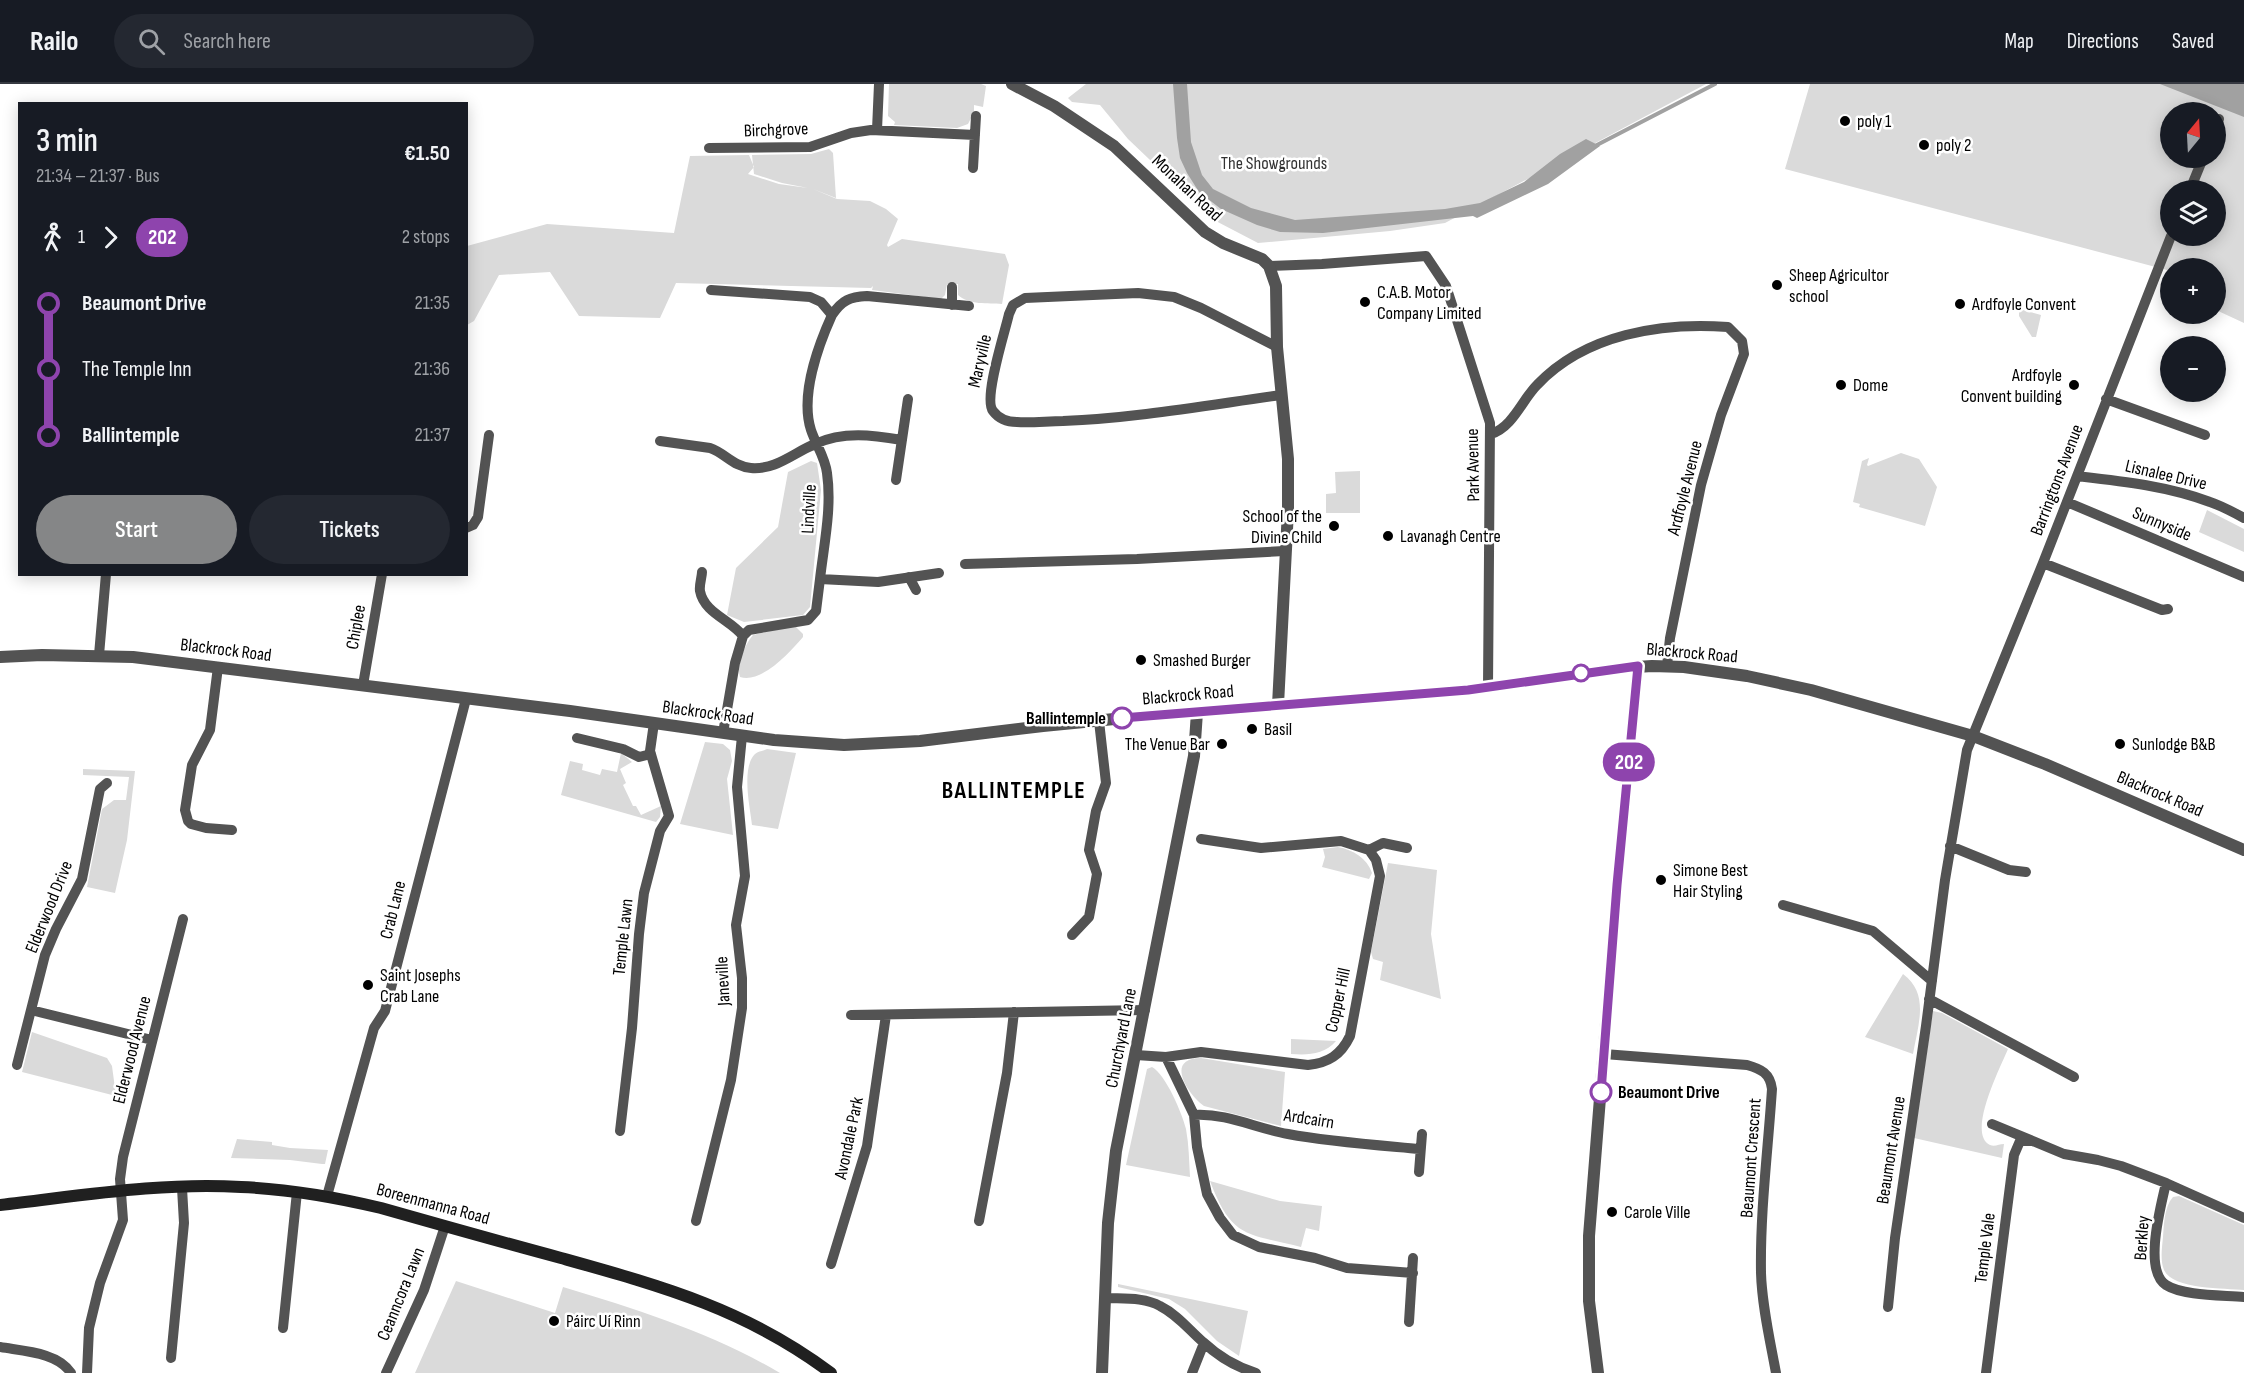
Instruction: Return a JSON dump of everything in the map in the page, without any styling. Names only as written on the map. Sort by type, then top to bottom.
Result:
[{"type":"main road","name":"Boreenmanna Road","points":[[0,1205],[121,1191],[239,1186],[327,1196],[373,1206],[646,1282],[700,1300],[776,1336],[831,1373]]},
{"type":"street","points":[[877,130],[879,84]]},
{"type":"street","name":"Monahan Road","points":[[1012,84],[1054,106],[1114,146],[1205,232],[1223,243],[1262,259],[1269,266]]},
{"type":"street","points":[[973,168],[976,116]]},
{"type":"street","name":"Birchgrove","points":[[709,148],[810,147],[851,133],[877,130],[975,135]]},
{"type":"street","name":"Barringtons Avenue","points":[[1972,736],[1981,719],[2167,246]]},
{"type":"street","name":"Park Avenue","points":[[1269,266],[1426,256],[1446,286],[1490,423],[1488,687]]},
{"type":"street","points":[[1269,266],[1276,286],[1277,347],[1288,459],[1278,705]]},
{"type":"street","points":[[952,287],[952,304]]},
{"type":"street","points":[[711,290],[810,297],[821,302],[832,315]]},
{"type":"street","name":"Maryville","points":[[1277,347],[1208,311],[1174,297],[1138,293],[1025,298],[1013,305],[1009,314],[991,384],[989,402],[993,411],[1001,419],[1019,423],[1137,416],[1281,395]]},
{"type":"street","name":"Lindville","points":[[743,636],[749,630],[808,620],[817,608],[829,498],[826,465],[811,430],[809,416],[811,374],[816,353],[832,315],[845,300],[851,297],[867,296],[969,306]]},
{"type":"street","name":"Ardfoyle Avenue","points":[[1491,434],[1506,426],[1538,383],[1563,363],[1610,341],[1647,330],[1680,325],[1728,327],[1742,341],[1744,354],[1719,422],[1701,485],[1670,638],[1667,666]]},
{"type":"street","points":[[896,480],[908,399]]},
{"type":"street","points":[[2106,399],[2205,435]]},
{"type":"street","points":[[468,527],[477,521],[489,435]]},
{"type":"street","points":[[660,441],[710,447],[737,465],[753,469],[776,465],[816,443],[835,437],[861,435],[902,440]]},
{"type":"street","name":"Lisnalee Drive","points":[[2077,476],[2152,487],[2209,501],[2244,518]]},
{"type":"street","name":"Sunnyside","points":[[2067,502],[2244,577]]},
{"type":"street","points":[[965,564],[1137,559],[1284,551]]},
{"type":"street","points":[[2043,562],[2162,609],[2168,609]]},
{"type":"street","points":[[702,572],[699,590],[708,607],[743,636],[735,663],[723,733]]},
{"type":"street","points":[[820,579],[867,583],[939,573]]},
{"type":"street","points":[[99,656],[106,576]]},
{"type":"street","name":"Chiplee","points":[[363,685],[382,576]]},
{"type":"street","points":[[909,577],[916,590]]},
{"type":"street","name":"Blackrock Road","points":[[0,657],[34,655],[133,657],[818,744],[883,744],[1099,721],[1488,687],[1638,666],[1667,666],[1788,684],[1972,736],[2036,760],[2244,850]]},
{"type":"street","points":[[1599,1373],[1592,1327],[1588,1272],[1592,1197],[1617,885],[1638,666]]},
{"type":"street","points":[[218,667],[210,730],[192,765],[185,810],[191,824],[232,830]]},
{"type":"street","name":"Crab Lane","points":[[327,1196],[374,1028],[385,1011],[466,699]]},
{"type":"street","name":"Churchyard Lane","points":[[1102,1373],[1111,1187],[1116,1151],[1194,756],[1197,712]]},
{"type":"street","points":[[1072,935],[1089,917],[1097,874],[1089,850],[1096,811],[1106,783],[1099,721]]},
{"type":"street","name":"Temple Lawn","points":[[621,1131],[644,893],[660,831],[669,816],[651,754],[654,723]]},
{"type":"street","name":"Janeville","points":[[696,1221],[731,1080],[741,1016],[742,978],[736,926],[745,876],[737,787],[742,736]]},
{"type":"street","name":"Beaumont Avenue","points":[[1888,1307],[1894,1238],[1950,846],[1960,784],[1972,736]]},
{"type":"street","points":[[577,738],[622,749],[639,757],[651,754]]},
{"type":"street","name":"Elderwood Drive","points":[[17,1065],[45,955],[82,879],[99,793],[102,786],[107,783]]},
{"type":"street","points":[[1201,839],[1261,848],[1341,841],[1369,850],[1383,843],[1407,848]]},
{"type":"street","points":[[1950,846],[2009,870],[2026,872]]},
{"type":"street","name":"Copper Hill","points":[[1136,1055],[1166,1057],[1201,1052],[1308,1065],[1321,1064],[1340,1052],[1350,1036],[1380,876],[1376,860],[1369,850]]},
{"type":"street","points":[[1783,905],[1873,931],[1932,981]]},
{"type":"street","name":"Elderwood Avenue","points":[[87,1373],[92,1318],[100,1283],[123,1220],[120,1179],[123,1157],[183,919]]},
{"type":"street","points":[[1929,999],[2074,1077]]},
{"type":"street","points":[[31,1010],[152,1041]]},
{"type":"street","points":[[850,1015],[1144,1010]]},
{"type":"street","points":[[980,1221],[1007,1073],[1014,1012]]},
{"type":"street","name":"Avondale Park","points":[[831,1264],[867,1146],[886,1015]]},
{"type":"street","name":"Beaumont Crescent","points":[[1604,1053],[1747,1065],[1762,1070],[1769,1077],[1772,1089],[1764,1180],[1761,1274],[1776,1373]]},
{"type":"street","points":[[1166,1057],[1194,1115],[1204,1187],[1214,1209],[1233,1235],[1259,1246],[1315,1258],[1347,1268],[1413,1273]]},
{"type":"street","name":"Ardcairn","points":[[1194,1115],[1210,1114],[1227,1117],[1295,1135],[1420,1149]]},
{"type":"street","points":[[1992,1124],[2064,1154],[2098,1160],[2166,1183],[2244,1218]]},
{"type":"street","points":[[1419,1172],[1422,1134]]},
{"type":"street","name":"Temple Vale","points":[[1986,1373],[2014,1155],[2020,1141],[2033,1142]]},
{"type":"street","name":"Berkley","points":[[2166,1183],[2155,1254],[2159,1278],[2166,1285],[2177,1290],[2244,1297]]},
{"type":"street","points":[[171,1358],[184,1223],[182,1188]]},
{"type":"street","points":[[283,1328],[297,1192]]},
{"type":"street","name":"Ceanncora Lawn","points":[[386,1373],[424,1290],[445,1226]]},
{"type":"street","points":[[1408,1322],[1413,1258]]},
{"type":"street","points":[[1105,1298],[1136,1300],[1160,1306],[1184,1323],[1204,1343],[1237,1366],[1256,1373]]},
{"type":"street","points":[[1192,1373],[1204,1343]]},
{"type":"street","points":[[0,1347],[51,1358],[66,1366],[71,1373]]},
{"type":"green space","points":[[889,84],[981,84],[986,86],[983,107],[974,105],[974,112],[968,124],[957,128],[894,125],[895,122],[888,116]]},
{"type":"green space","name":"The Showgrounds","points":[[1086,84],[1706,84],[1445,223],[1390,231],[1258,243],[1212,219],[1128,139],[1100,105],[1072,102],[1068,98]]},
{"type":"green space","points":[[1810,84],[2244,84],[2244,323],[2226,315],[2226,258],[2160,258],[2160,268],[1785,169]]},
{"type":"green space","points":[[829,149],[833,153],[836,198],[813,189],[837,199],[870,201],[886,209],[898,219],[888,247],[902,239],[1005,254],[1009,265],[1002,304],[979,303],[962,298],[958,295],[958,284],[947,284],[945,295],[941,299],[872,290],[873,286],[871,288],[676,283],[660,318],[579,316],[550,272],[499,275],[474,321],[468,324],[468,246],[547,224],[674,233],[690,156],[749,155],[753,165],[752,155],[811,154]],"holes":[[[753,168],[754,174],[782,183],[808,188],[779,184],[748,174]]]},
{"type":"green space","points":[[2019,309],[2041,315],[2036,337],[2032,337],[2019,316]]},
{"type":"green space","points":[[1901,453],[1919,459],[1937,487],[1925,526],[1859,507],[1860,504],[1853,502],[1862,461],[1869,458],[1868,466]]},
{"type":"green space","points":[[811,461],[817,463],[821,490],[810,607],[803,615],[744,622],[727,615],[736,568],[778,527],[788,472]]},
{"type":"green space","points":[[1360,471],[1360,513],[1326,513],[1326,494],[1336,493],[1335,472]]},
{"type":"green space","points":[[2207,510],[2244,529],[2244,552],[2199,532]]},
{"type":"green space","points":[[794,625],[803,637],[784,658],[757,676],[740,677],[739,667],[742,655],[753,635]]},
{"type":"green space","points":[[705,742],[723,744],[730,750],[732,761],[727,779],[733,835],[680,824]]},
{"type":"green space","points":[[767,749],[796,753],[778,829],[752,825],[748,768],[755,754]]},
{"type":"green space","points":[[621,753],[632,762],[620,769],[626,783],[623,785],[633,806],[636,806],[641,815],[661,806],[660,817],[656,822],[561,795],[570,761],[583,764],[582,770],[600,775],[602,769],[617,772]]},
{"type":"green space","points":[[83,769],[135,771],[127,840],[115,893],[87,887],[102,809],[114,800],[126,800],[129,777],[83,775]]},
{"type":"green space","points":[[1338,847],[1349,850],[1363,859],[1372,873],[1369,879],[1322,867],[1325,857],[1323,849]]},
{"type":"green space","points":[[1388,863],[1437,870],[1431,934],[1441,999],[1380,980],[1383,962],[1373,959],[1371,952]]},
{"type":"green space","points":[[1903,974],[1917,991],[1919,1000],[1919,1021],[1913,1054],[1865,1037]]},
{"type":"green space","points":[[1933,1011],[1942,1013],[2008,1049],[1987,1099],[1982,1128],[1984,1138],[1990,1145],[2004,1144],[2002,1158],[1914,1138]]},
{"type":"green space","points":[[32,1032],[107,1058],[112,1066],[116,1096],[22,1072]]},
{"type":"green space","points":[[1291,1039],[1336,1041],[1321,1052],[1291,1054]]},
{"type":"green space","points":[[1201,1058],[1285,1072],[1281,1126],[1204,1106],[1198,1101],[1186,1086],[1181,1070],[1190,1060]]},
{"type":"green space","points":[[1152,1067],[1168,1086],[1184,1122],[1188,1141],[1190,1177],[1126,1165],[1147,1069]]},
{"type":"green space","points":[[237,1139],[272,1142],[272,1145],[290,1148],[328,1150],[325,1164],[231,1158]]},
{"type":"green space","points":[[1210,1181],[1280,1201],[1322,1206],[1319,1231],[1306,1228],[1301,1247],[1267,1239],[1243,1230],[1226,1214]]},
{"type":"green space","points":[[2179,1196],[2244,1225],[2244,1290],[2188,1285],[2169,1277],[2164,1270],[2162,1254],[2165,1216],[2170,1201],[2173,1197]]},
{"type":"green space","name":"Páirc Uí Rinn","points":[[456,1281],[555,1313],[563,1287],[701,1334],[780,1373],[415,1373]]},
{"type":"green space","points":[[1118,1284],[1248,1311],[1239,1356],[1217,1341],[1185,1309],[1169,1299],[1118,1287]]},
{"type":"shaded area","points":[[1173,84],[1187,84],[1191,142],[1202,175],[1213,189],[1251,208],[1295,220],[1445,209],[1480,203],[1524,182],[1560,154],[1586,139],[1600,146],[1548,184],[1477,218],[1473,216],[1323,233],[1280,232],[1257,225],[1221,209],[1199,192],[1180,158]]},
{"type":"shaded area","points":[[2160,84],[2244,84],[2244,117],[2226,110],[2226,102],[2206,102]]},
{"type":"waterway","points":[[1593,147],[1715,84]]},
{"type":"bus line","name":"202","points":[[1122,718],[1468,690],[1638,666],[1617,885],[1601,1092]]},
{"type":"place","name":"poly 1","points":[[1845,121]]},
{"type":"place","name":"poly 2","points":[[1924,145]]},
{"type":"place","name":"Sheep Agricultor school","points":[[1777,285]]},
{"type":"place","name":"C.A.B. Motor Company Limited","points":[[1365,302]]},
{"type":"place","name":"Ardfoyle Convent","points":[[1960,304]]},
{"type":"place","name":"Dome","points":[[1841,385]]},
{"type":"place","name":"Ardfoyle Convent building","points":[[2074,385]]},
{"type":"place","name":"School of the Divine Child","points":[[1334,526]]},
{"type":"place","name":"Lavanagh Centre","points":[[1388,536]]},
{"type":"place","name":"Smashed Burger","points":[[1141,660]]},
{"type":"place","name":"Ballintemple","points":[[1122,718]]},
{"type":"place","name":"Basil","points":[[1252,729]]},
{"type":"place","name":"The Venue Bar","points":[[1222,744]]},
{"type":"place","name":"Sunlodge B&B","points":[[2120,744]]},
{"type":"place","name":"Simone Best Hair Styling","points":[[1661,880]]},
{"type":"place","name":"Saint Josephs Crab Lane","points":[[368,985]]},
{"type":"place","name":"Beaumont Drive","points":[[1601,1092]]},
{"type":"place","name":"Carole Ville","points":[[1612,1212]]},
{"type":"place","name":"Páirc Uí Rinn","points":[[554,1321]]},
{"type":"district","name":"BALLINTEMPLE","points":[[1014,790]]}]
